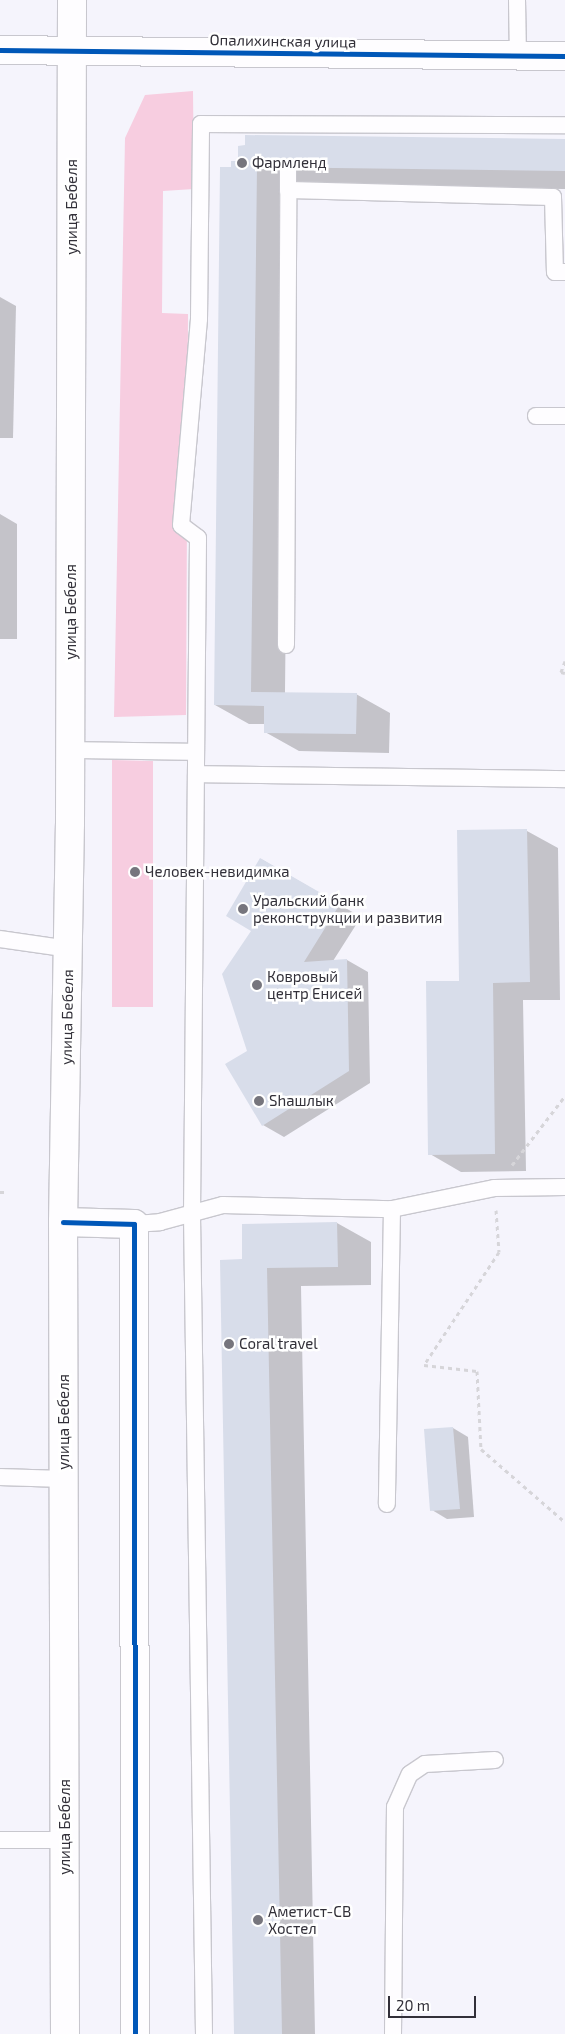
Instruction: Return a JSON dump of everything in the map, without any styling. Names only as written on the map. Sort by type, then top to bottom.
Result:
[{"type":"main road","name":"улица Бебеля","points":[[65,2034],[63,1222],[69,949],[72,0]]},
{"type":"main road","name":"Опалихинская улица","points":[[0,50],[565,56]]},
{"type":"main road","points":[[63,1222],[134,1224],[135,2034]]},
{"type":"lane","points":[[517,0],[518,56]]},
{"type":"lane","points":[[204,2034],[192,1214],[198,538],[181,525],[199,318],[201,124],[288,130],[565,125]]},
{"type":"lane","points":[[286,646],[288,167]]},
{"type":"lane","points":[[288,190],[553,197],[555,272],[565,272]]},
{"type":"lane","points":[[536,416],[565,416]]},
{"type":"lane","points":[[70,750],[196,752]]},
{"type":"lane","points":[[196,774],[565,779]]},
{"type":"lane","points":[[0,939],[69,949]]},
{"type":"lane","points":[[134,1224],[160,1222],[223,1205],[392,1209],[494,1188],[565,1187]]},
{"type":"lane","points":[[387,1504],[392,1209]]},
{"type":"lane","points":[[0,1477],[64,1479]]},
{"type":"lane","points":[[393,2034],[395,1807],[410,1774],[426,1764],[495,1760]]},
{"type":"lane","points":[[0,1840],[66,1840]]},
{"type":"path","points":[[565,661],[561,672],[565,673]]},
{"type":"path","points":[[565,1096],[494,1188],[499,1252],[424,1364],[477,1371],[481,1449],[565,1522]]},
{"type":"path","points":[[0,1192],[5,1192]]},
{"type":"shaded area","points":[[193,91],[194,189],[163,191],[162,313],[188,314],[186,715],[114,717],[125,138],[145,95]]},
{"type":"shaded area","points":[[112,760],[153,761],[153,1007],[112,1007]]},
{"type":"building","points":[[245,135],[565,139],[565,171],[257,167],[251,692],[357,693],[356,734],[264,733],[264,706],[214,705],[220,167],[231,167],[231,161],[238,161],[238,146],[245,145]]},
{"type":"building","points":[[527,829],[530,982],[493,983],[495,1154],[428,1155],[426,981],[459,981],[457,830]]},
{"type":"building","points":[[260,858],[340,904],[304,962],[347,959],[349,1071],[262,1126],[225,1064],[247,1051],[222,974],[251,931],[226,916]]},
{"type":"building","points":[[337,1222],[338,1267],[267,1268],[282,2034],[234,2034],[220,1260],[242,1259],[242,1224]]},
{"type":"building","points":[[453,1427],[460,1509],[430,1511],[424,1429]]},
{"type":"cycle path","points":[[0,50],[565,56]]},
{"type":"cycle path","points":[[63,1222],[134,1224],[135,2034]]},
{"type":"place","name":"Фармленд","points":[[242,163]]},
{"type":"place","name":"Человек-невидимка","points":[[135,872]]},
{"type":"place","name":"Уральский банк реконструкции и развития","points":[[243,909]]},
{"type":"place","name":"Ковровый центр Енисей","points":[[257,985]]},
{"type":"place","name":"Shашлык","points":[[259,1101]]},
{"type":"place","name":"Coral travel","points":[[229,1344]]},
{"type":"place","name":"Аметист-СВ Хостел","points":[[258,1920]]}]
